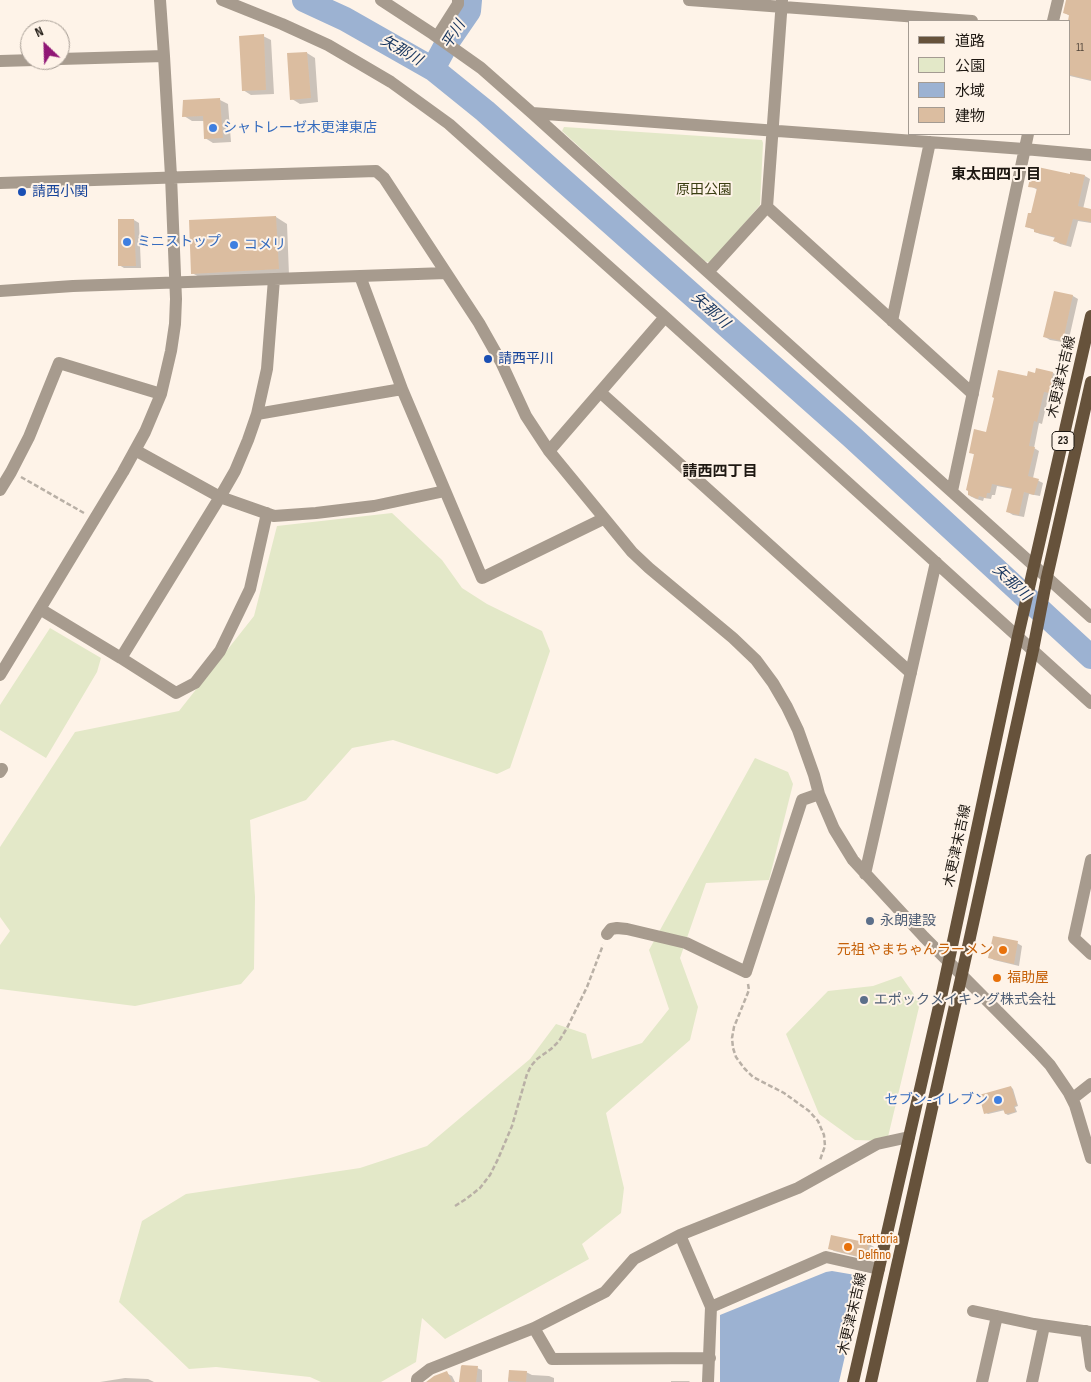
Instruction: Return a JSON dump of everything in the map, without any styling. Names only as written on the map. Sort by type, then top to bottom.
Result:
[{"type":"main road","name":"木更津末吉線","points":[[853,1382],[948,962],[1018,636],[1091,316]]},
{"type":"main road","name":"23","points":[[871,1382],[1091,382]]},
{"type":"street","points":[[0,676],[135,450],[161,394],[175,324],[176,283],[160,0]]},
{"type":"street","points":[[222,0],[328,45],[391,82],[449,124],[1091,703]]},
{"type":"street","points":[[381,0],[480,68],[532,112],[1091,617]]},
{"type":"street","points":[[443,42],[458,0]]},
{"type":"street","points":[[689,0],[782,4],[961,20]]},
{"type":"street","points":[[1053,20],[1058,0]]},
{"type":"street","points":[[708,272],[768,208],[782,4]]},
{"type":"street","points":[[70,59],[164,56]]},
{"type":"street","points":[[0,61],[20,60]]},
{"type":"street","points":[[532,112],[1024,149],[1091,156]]},
{"type":"street","points":[[952,491],[1028,135]]},
{"type":"street","points":[[892,321],[930,142]]},
{"type":"street","points":[[0,183],[171,176],[376,171],[384,178],[479,323],[501,362],[526,416],[549,451],[637,558],[746,649],[756,660],[773,683],[798,730],[819,794],[840,841],[865,874],[948,962],[1038,1052],[1061,1081],[1072,1099],[1091,1158]]},
{"type":"street","points":[[768,208],[973,394]]},
{"type":"street","points":[[0,291],[73,286],[446,273]]},
{"type":"street","points":[[360,276],[402,389],[482,578],[603,519]]},
{"type":"street","points":[[121,658],[235,471],[257,414],[267,369],[274,279]]},
{"type":"street","points":[[549,451],[665,317]]},
{"type":"street","points":[[0,490],[29,437],[59,363],[161,394]]},
{"type":"street","points":[[257,414],[402,389]]},
{"type":"street","points":[[600,392],[911,673]]},
{"type":"street","points":[[135,450],[220,497],[274,516],[374,506],[445,491]]},
{"type":"street","points":[[40,609],[176,693],[195,683],[220,651],[250,589],[267,513]]},
{"type":"street","points":[[865,874],[936,562]]},
{"type":"street","points":[[607,934],[611,929],[627,929],[686,943],[746,972],[802,800],[819,794]]},
{"type":"street","points":[[1091,860],[1074,938],[1091,954]]},
{"type":"street","points":[[1072,1099],[1091,1084]]},
{"type":"street","points":[[417,1382],[417,1379],[430,1369],[534,1328],[605,1292],[634,1259],[680,1236],[778,1197],[877,1144],[909,1138]]},
{"type":"street","points":[[680,1236],[711,1307],[708,1382]]},
{"type":"street","points":[[711,1307],[826,1257],[879,1268]]},
{"type":"street","points":[[972,1310],[1044,1326],[1088,1332],[1091,1366]]},
{"type":"street","points":[[982,1382],[997,1316]]},
{"type":"street","points":[[1032,1382],[1044,1326]]},
{"type":"street","points":[[534,1328],[552,1359],[710,1358]]},
{"type":"path","points":[[11,472],[94,519]]},
{"type":"path","points":[[455,1206],[480,1188],[490,1175],[512,1126],[527,1074],[531,1066],[559,1041],[567,1028],[587,987],[607,934]]},
{"type":"path","points":[[746,972],[750,990],[734,1027],[733,1048],[736,1057],[753,1077],[790,1098],[809,1111],[818,1121],[824,1135],[825,1146],[814,1179]]},
{"type":"green space","name":"原田公園","points":[[564,127],[762,140],[760,205],[711,263],[704,261],[562,131]]},
{"type":"green space","points":[[392,513],[442,560],[462,588],[487,604],[542,631],[550,651],[510,768],[497,774],[393,740],[352,748],[306,800],[250,820],[255,897],[254,969],[241,984],[135,1006],[0,989],[0,945],[10,931],[0,917],[0,847],[75,732],[179,711],[254,616],[277,526]]},
{"type":"green space","points":[[50,628],[101,658],[97,672],[46,758],[0,730],[0,705]]},
{"type":"green space","points":[[755,758],[788,772],[793,784],[769,880],[706,883],[680,958],[698,1007],[690,1040],[606,1113],[624,1188],[621,1213],[582,1244],[589,1259],[445,1339],[422,1318],[416,1362],[381,1382],[321,1382],[310,1377],[216,1367],[189,1369],[119,1302],[142,1221],[186,1194],[360,1168],[427,1146],[530,1059],[556,1024],[586,1034],[592,1059],[642,1043],[669,1009],[649,950]]},
{"type":"green space","points":[[901,976],[920,1003],[887,1141],[855,1140],[819,1114],[786,1034],[828,991],[873,986]]},
{"type":"water","points":[[832,1271],[861,1276],[861,1286],[839,1382],[720,1382],[720,1315]]},
{"type":"building","points":[[1066,0],[1091,0],[1091,80],[1071,75],[1071,20],[1068,20],[1069,15],[1063,13]]},
{"type":"building","points":[[264,34],[266,90],[242,91],[239,36]]},
{"type":"building","points":[[307,52],[311,98],[290,100],[287,53]]},
{"type":"building","name":"シャトレーゼ木更津東店","points":[[220,98],[223,138],[204,139],[203,116],[182,117],[183,100]]},
{"type":"building","points":[[1033,166],[1070,174],[1070,172],[1085,175],[1078,206],[1091,209],[1091,222],[1073,219],[1066,245],[1053,241],[1055,237],[1034,232],[1034,229],[1025,227],[1028,213],[1031,213],[1037,188],[1028,187]]},
{"type":"building","name":"コメリ","points":[[276,216],[279,269],[191,274],[189,220]]},
{"type":"building","name":"ミニストップ","points":[[118,219],[134,219],[136,266],[118,266]]},
{"type":"building","points":[[1054,291],[1073,295],[1063,341],[1043,337]]},
{"type":"building","points":[[1036,368],[1053,372],[1052,378],[1057,379],[1054,394],[1044,392],[1037,422],[1034,421],[1029,446],[1035,447],[1028,476],[1039,479],[1034,495],[1024,492],[1019,515],[1006,512],[1012,488],[992,484],[990,493],[987,493],[986,498],[979,496],[978,499],[968,495],[966,490],[974,454],[969,453],[974,429],[986,432],[998,370],[1027,376],[1028,371],[1035,373]]},
{"type":"building","name":"元祖 やまちゃんラーメン","points":[[993,936],[1018,941],[1014,964],[988,958]]},
{"type":"building","name":"セブン-イレブン","points":[[1011,1086],[1017,1105],[1014,1106],[1015,1112],[1005,1114],[1003,1109],[984,1114],[979,1095]]},
{"type":"building","name":"Trattoria Delfino","points":[[831,1235],[869,1243],[865,1258],[828,1249]]},
{"type":"building","points":[[462,1365],[478,1366],[476,1382],[459,1382]]},
{"type":"building","points":[[509,1370],[527,1371],[526,1382],[508,1381]]},
{"type":"building","points":[[447,1371],[452,1382],[426,1382],[434,1376]]},
{"type":"waterway","name":"矢那川","points":[[304,0],[345,19],[433,69],[485,111],[851,436],[1091,657]]},
{"type":"waterway","name":"平川","points":[[433,69],[447,43],[469,11],[470,0]]},
{"type":"place","name":"シャトレーゼ木更津東店","points":[[213,128]]},
{"type":"place","name":"請西小関","points":[[22,192]]},
{"type":"place","name":"ミニストップ","points":[[127,242]]},
{"type":"place","name":"コメリ","points":[[234,245]]},
{"type":"place","name":"請西平川","points":[[488,359]]},
{"type":"place","name":"永朗建設","points":[[870,921]]},
{"type":"place","name":"元祖 やまちゃんラーメン","points":[[1003,950]]},
{"type":"place","name":"福助屋","points":[[997,978]]},
{"type":"place","name":"エポックメイキング株式会社","points":[[864,1000]]},
{"type":"place","name":"セブン-イレブン","points":[[998,1100]]},
{"type":"place","name":"Trattoria Delfino","points":[[848,1247]]},
{"type":"district","name":"東太田四丁目","points":[[996,175]]},
{"type":"district","name":"請西四丁目","points":[[720,472]]}]
